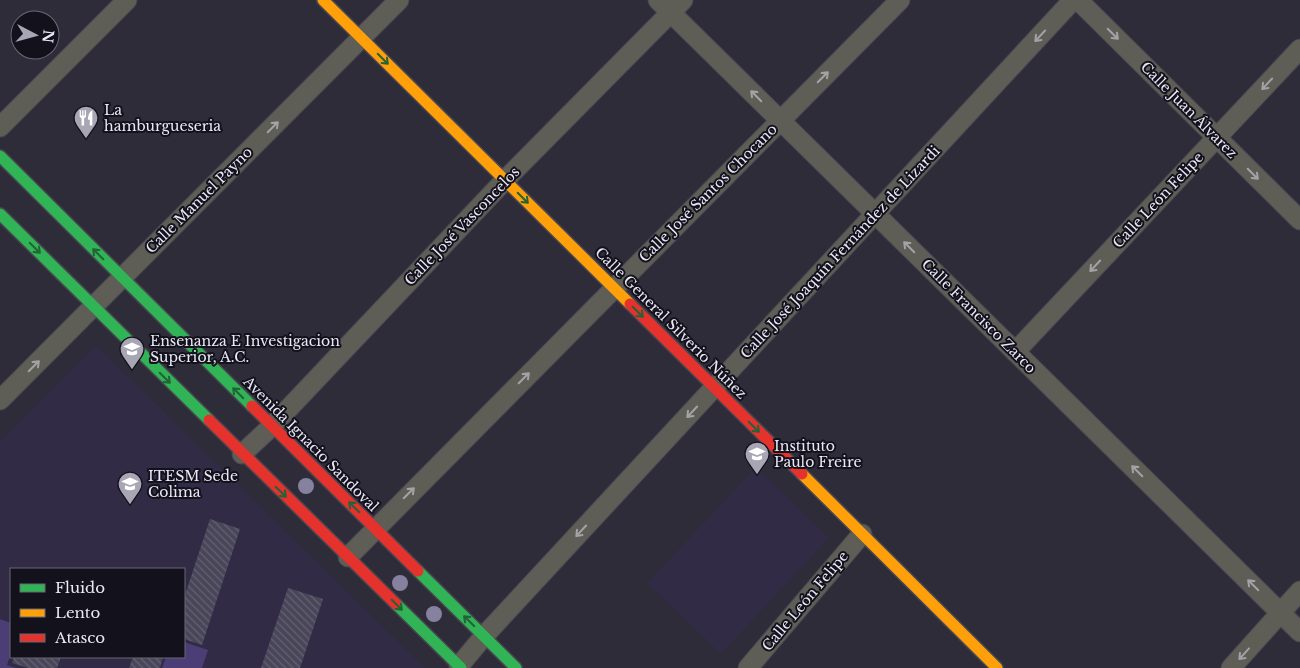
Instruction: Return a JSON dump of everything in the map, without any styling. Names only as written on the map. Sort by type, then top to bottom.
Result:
[{"type":"main road","name":"Calle General Silverio Núñez","points":[[323,0],[997,668]]},
{"type":"main road","name":"Avenida Ignacio Sandoval","points":[[0,156],[516,668]]},
{"type":"main road","points":[[0,214],[460,667]]},
{"type":"street","points":[[0,127],[127,0]]},
{"type":"street","name":"Calle Manuel Payno","points":[[0,400],[399,0]]},
{"type":"street","name":"Calle José Santos Chocano","points":[[348,557],[900,0]]},
{"type":"street","name":"Calle José Joaquín Fernández de Lizardi","points":[[460,667],[484,636],[1073,0]]},
{"type":"street","name":"Calle Juan Álvarez","points":[[1078,0],[1300,220]]},
{"type":"street","name":"Calle Francisco Zarco","points":[[671,4],[780,120],[1300,632]]},
{"type":"street","name":"Calle José Vasconcelos","points":[[242,454],[272,426],[671,4]]},
{"type":"street","name":"Calle León Felipe","points":[[1015,352],[1300,49]]},
{"type":"street","name":"Calle León Felipe","points":[[748,668],[862,534]]},
{"type":"street","points":[[1231,668],[1300,591]]},
{"type":"shaded area","name":"ITESM Sede Colima","points":[[96,345],[425,668],[0,668],[0,441]]},
{"type":"shaded area","points":[[756,467],[829,538],[721,654],[647,583]]},
{"type":"shaded area","points":[[0,619],[10,623],[10,656],[7,665],[16,668],[0,668]]},
{"type":"shaded area","points":[[185,642],[208,650],[202,668],[162,668],[166,658],[185,658]]},
{"type":"building","points":[[210,519],[240,529],[202,645],[185,639],[185,595]]},
{"type":"building","points":[[288,588],[323,599],[300,668],[261,668]]},
{"type":"building","points":[[14,658],[61,658],[57,668],[28,668],[12,663]]},
{"type":"building","points":[[133,658],[163,658],[160,668],[129,668]]},
{"type":"traffic: fast","points":[[0,156],[252,406]]},
{"type":"traffic: fast","points":[[0,214],[209,420]]},
{"type":"traffic: fast","points":[[418,571],[516,668]]},
{"type":"traffic: fast","points":[[396,604],[461,668]]},
{"type":"traffic: slow","points":[[323,0],[630,304]]},
{"type":"traffic: slow","points":[[802,474],[997,668]]},
{"type":"traffic: jam","points":[[630,304],[802,474]]},
{"type":"traffic: jam","points":[[252,406],[418,571]]},
{"type":"traffic: jam","points":[[209,420],[396,604]]},
{"type":"place","name":"La hamburgueseria","points":[[86,139]]},
{"type":"place","name":"Ensenanza E Investigacion Superior, A.C.","points":[[132,370]]},
{"type":"place","name":"Instituto Paulo Freire","points":[[757,475]]},
{"type":"place","name":"ITESM Sede Colima","points":[[130,505]]}]
